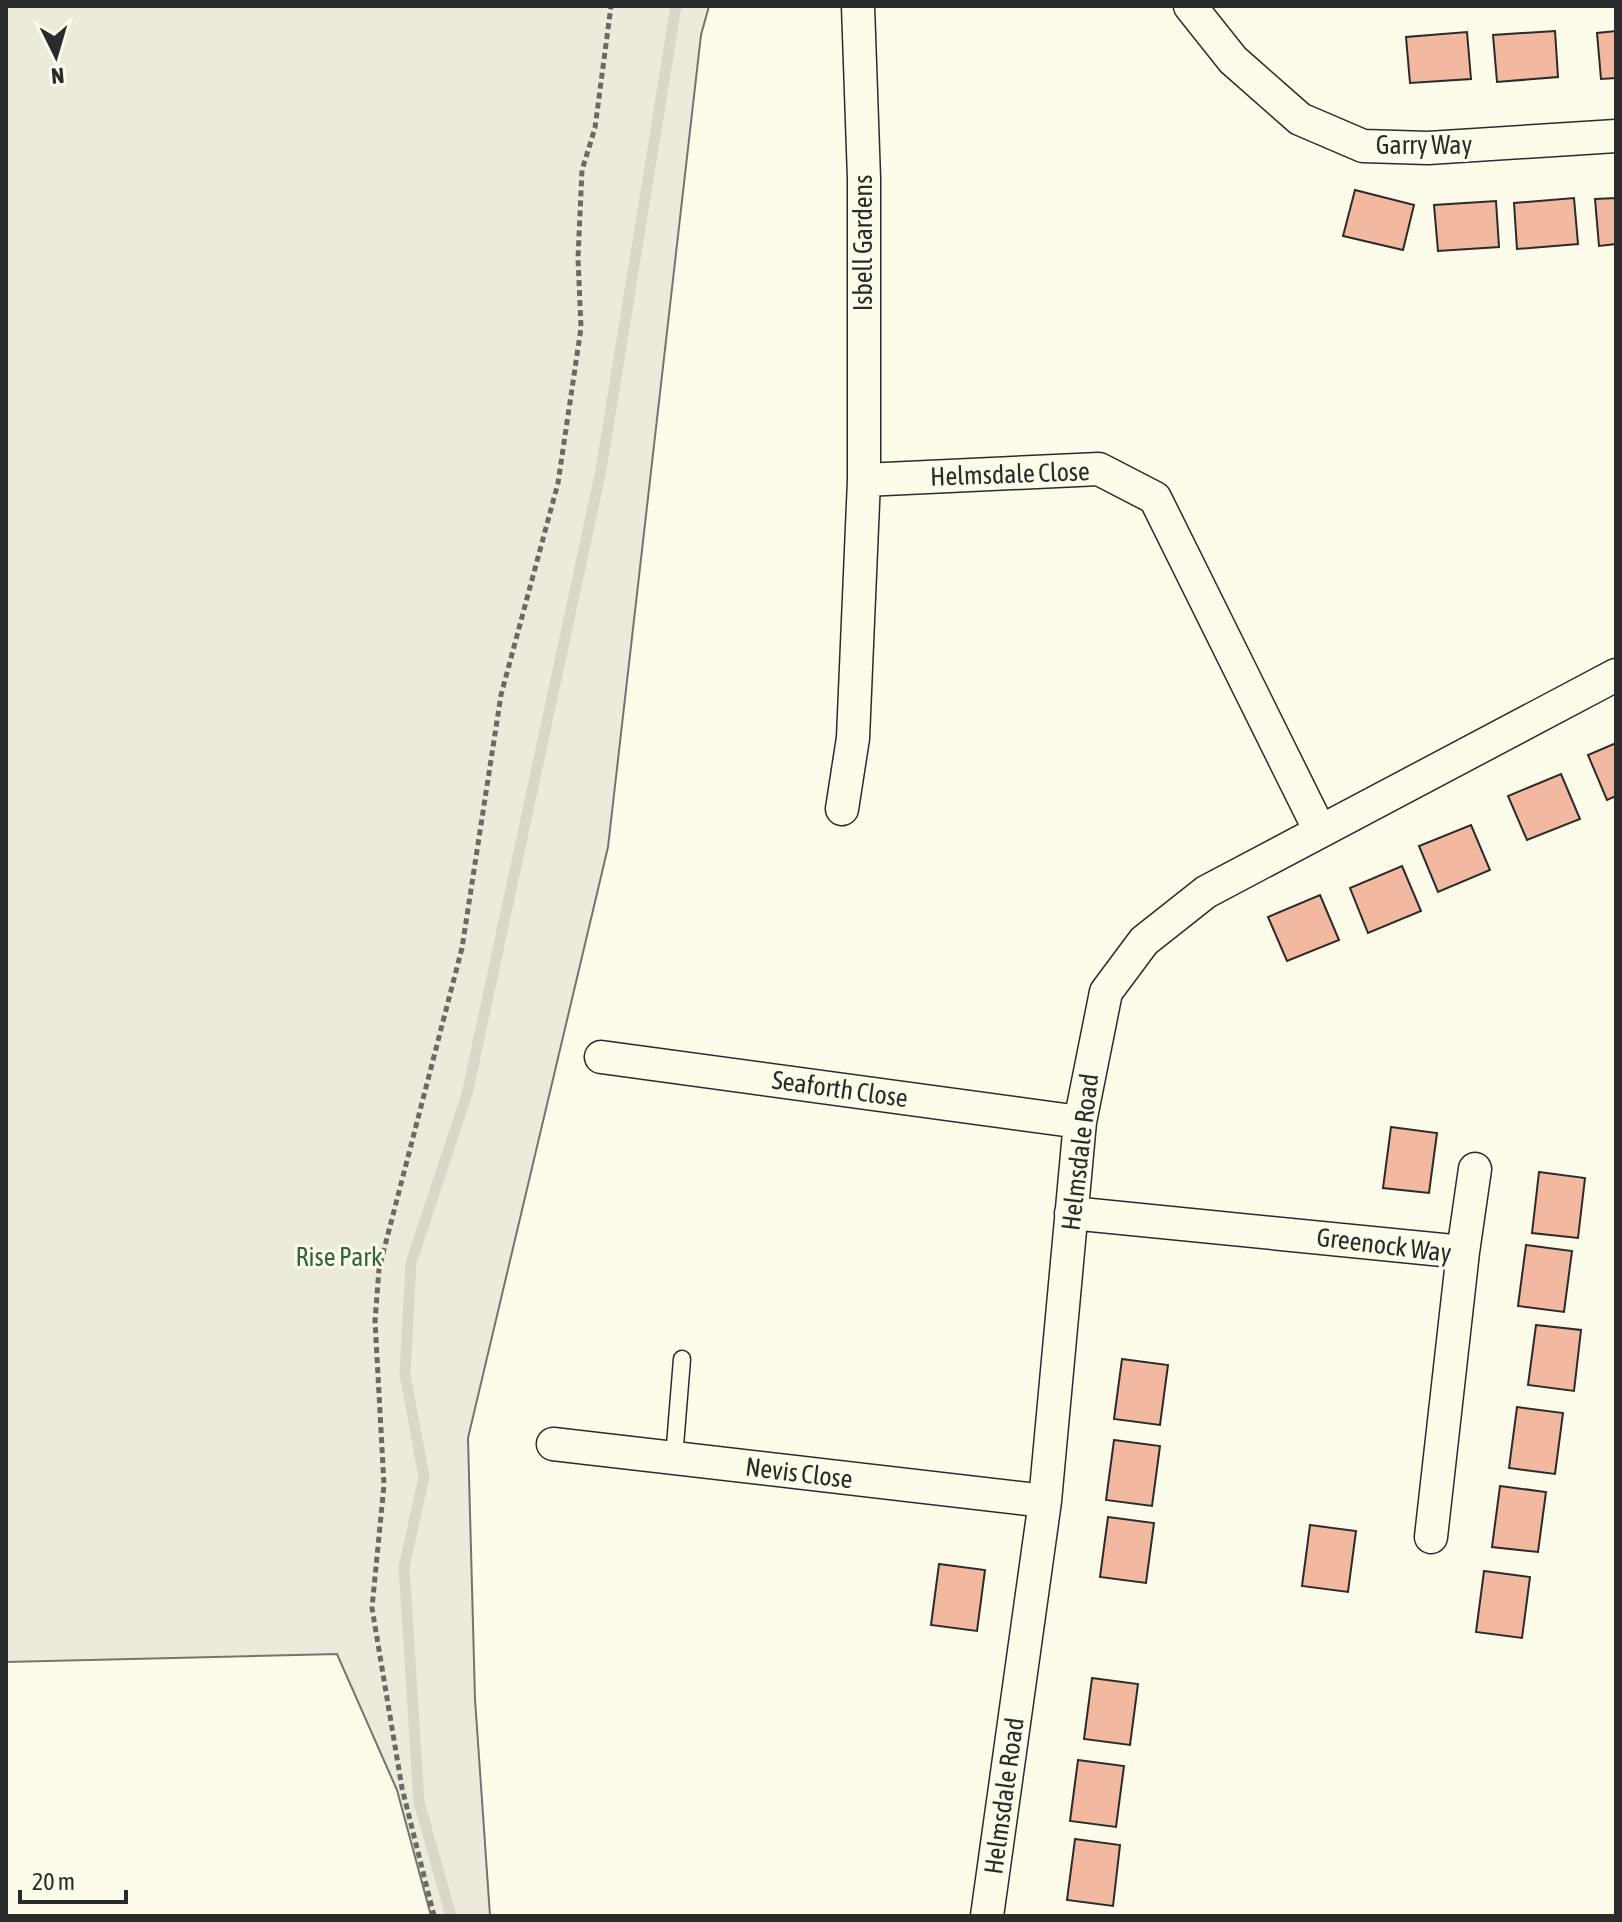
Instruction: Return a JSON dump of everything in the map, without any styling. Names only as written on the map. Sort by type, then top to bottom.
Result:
[{"type":"street","name":"Isbell Gardens","points":[[858,6],[864,179],[864,480]]},
{"type":"street","name":"Garry Way","points":[[1190,6],[1233,60],[1300,119],[1363,146],[1428,148],[1616,136]]},
{"type":"street","name":"Helmsdale Close","points":[[864,480],[1099,469],[1155,498],[1320,831]]},
{"type":"street","points":[[842,809],[853,738],[864,480]]},
{"type":"street","name":"Helmsdale Road","points":[[987,1916],[1045,1501],[1080,1122],[1106,992],[1144,941],[1206,892],[1616,675]]},
{"type":"street","name":"Seaforth Close","points":[[601,1057],[1080,1122]]},
{"type":"street","points":[[1463,1252],[1475,1169]]},
{"type":"street","name":"Greenock Way","points":[[1071,1213],[1463,1252],[1431,1537]]},
{"type":"street","name":"Nevis Close","points":[[553,1444],[1045,1501]]},
{"type":"lane","points":[[674,1458],[682,1359]]},
{"type":"path","points":[[434,1916],[402,1788],[372,1608],[384,1485],[375,1321],[379,1269],[462,948],[501,695],[558,483],[581,328],[578,258],[582,170],[595,128],[611,6]]},
{"type":"green space","name":"Rise Park","points":[[6,6],[709,6],[701,35],[608,847],[468,1438],[475,1699],[490,1916],[431,1916],[397,1790],[337,1654],[6,1662]]},
{"type":"building","points":[[1555,31],[1558,77],[1497,82],[1493,35]]},
{"type":"building","points":[[1616,31],[1616,78],[1601,79],[1597,33]]},
{"type":"building","points":[[1467,32],[1471,79],[1410,83],[1406,37]]},
{"type":"building","points":[[1355,190],[1414,205],[1403,250],[1343,236]]},
{"type":"building","points":[[1574,198],[1578,244],[1517,249],[1514,203]]},
{"type":"building","points":[[1616,198],[1616,244],[1599,246],[1595,199]]},
{"type":"building","points":[[1496,201],[1499,247],[1438,251],[1434,205]]},
{"type":"building","points":[[1616,743],[1616,796],[1607,800],[1588,755]]},
{"type":"building","points":[[1561,774],[1580,819],[1527,840],[1508,796]]},
{"type":"building","points":[[1471,825],[1490,870],[1438,892],[1419,846]]},
{"type":"building","points":[[1402,866],[1421,911],[1368,933],[1350,888]]},
{"type":"building","points":[[1320,895],[1339,940],[1287,961],[1268,917]]},
{"type":"building","points":[[1391,1127],[1437,1133],[1429,1193],[1383,1188]]},
{"type":"building","points":[[1539,1172],[1585,1178],[1578,1238],[1532,1233]]},
{"type":"building","points":[[1526,1245],[1572,1251],[1564,1312],[1518,1306]]},
{"type":"building","points":[[1536,1325],[1581,1330],[1574,1391],[1528,1385]]},
{"type":"building","points":[[1122,1359],[1168,1365],[1160,1425],[1114,1419]]},
{"type":"building","points":[[1517,1407],[1563,1413],[1555,1474],[1509,1468]]},
{"type":"building","points":[[1114,1440],[1160,1446],[1152,1506],[1106,1500]]},
{"type":"building","points":[[1500,1486],[1546,1492],[1538,1552],[1492,1547]]},
{"type":"building","points":[[1108,1517],[1154,1523],[1146,1583],[1100,1577]]},
{"type":"building","points":[[1310,1525],[1356,1531],[1348,1592],[1302,1586]]},
{"type":"building","points":[[939,1564],[985,1570],[977,1631],[931,1625]]},
{"type":"building","points":[[1484,1571],[1530,1577],[1522,1638],[1476,1632]]},
{"type":"building","points":[[1092,1678],[1138,1684],[1130,1745],[1084,1739]]},
{"type":"building","points":[[1078,1760],[1124,1766],[1116,1827],[1070,1821]]},
{"type":"building","points":[[1075,1839],[1120,1845],[1113,1906],[1067,1900]]},
{"type":"waterway","points":[[451,1916],[419,1802],[404,1567],[424,1477],[405,1374],[411,1263],[467,1094],[601,470],[676,6]]}]
